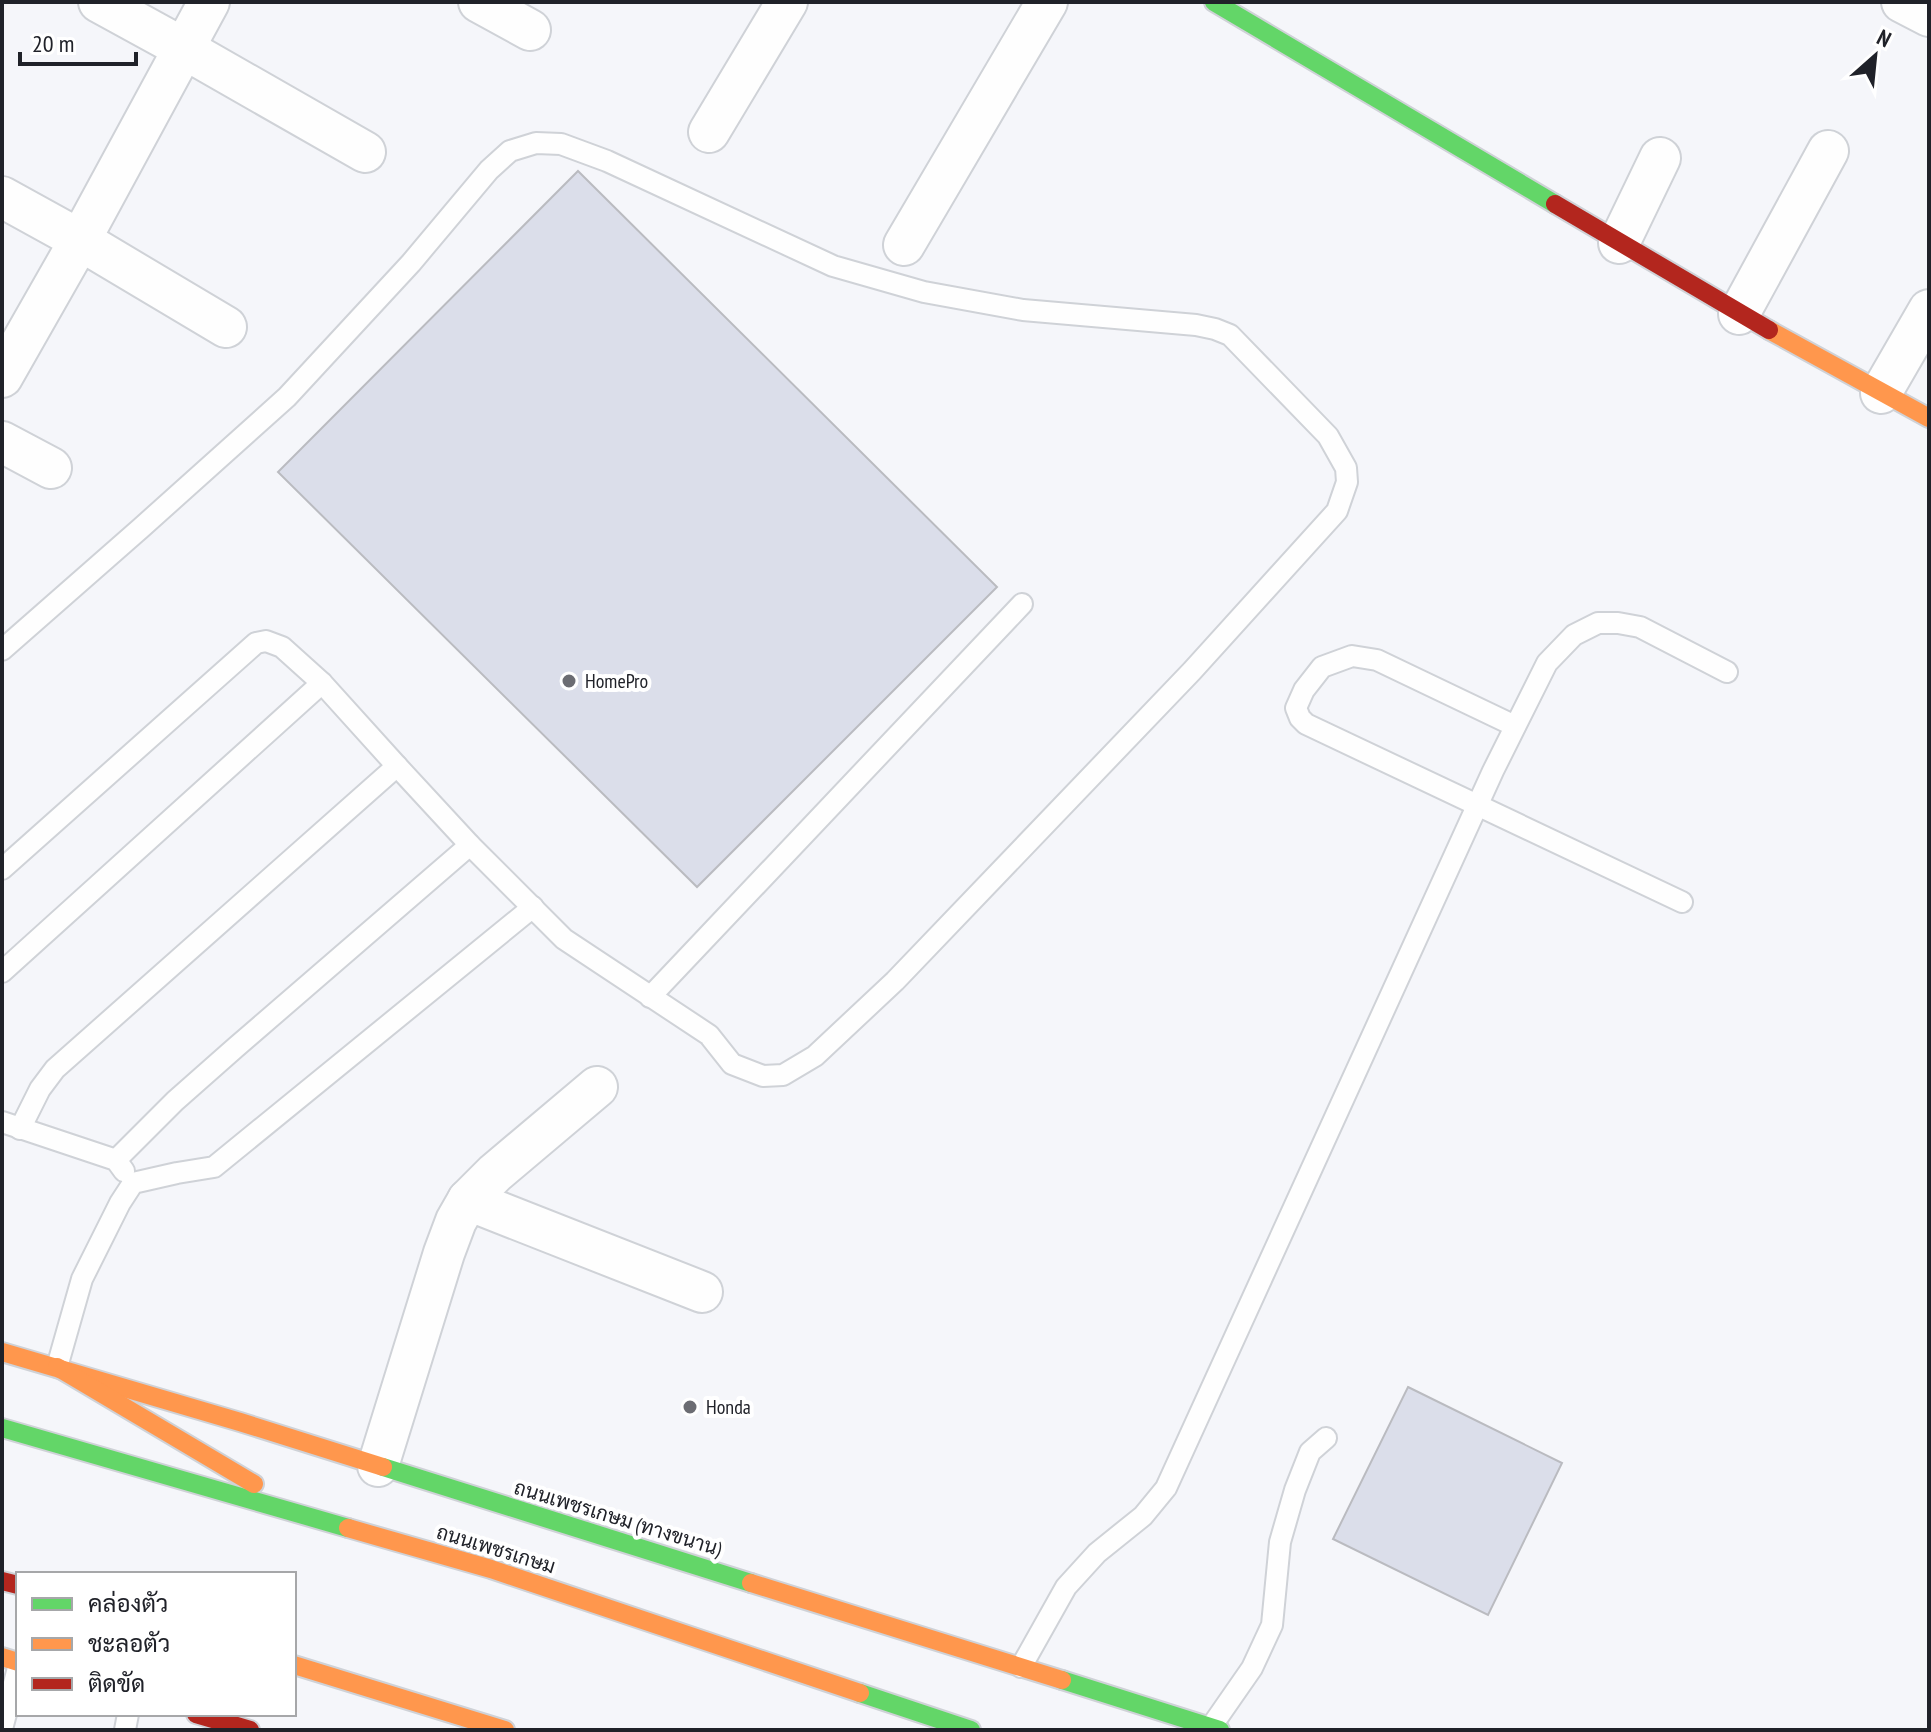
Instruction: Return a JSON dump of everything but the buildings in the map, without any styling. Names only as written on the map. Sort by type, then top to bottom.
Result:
[{"type":"main road","points":[[1214,2],[1739,314],[1929,418]]},
{"type":"main road","name":"ถนนเพชรเกษม (ทางขนาน)","points":[[2,1352],[240,1422],[1216,1728]]},
{"type":"main road","points":[[57,1367],[311,1517]]},
{"type":"main road","name":"ถนนเพชรเกษม","points":[[2,1428],[491,1569],[971,1730]]},
{"type":"main road","points":[[296,1666],[505,1730]]},
{"type":"main road","points":[[203,1716],[250,1730]]},
{"type":"street","points":[[99,2],[365,152]]},
{"type":"street","points":[[2,377],[209,2]]},
{"type":"street","points":[[479,2],[530,30]]},
{"type":"street","points":[[709,132],[787,2]]},
{"type":"street","points":[[904,245],[1047,2]]},
{"type":"street","points":[[1902,2],[1929,16]]},
{"type":"street","points":[[1739,314],[1828,151]]},
{"type":"street","points":[[1619,243],[1660,158]]},
{"type":"street","points":[[2,197],[226,327]]},
{"type":"street","points":[[1881,393],[1929,310]]},
{"type":"street","points":[[2,442],[51,468]]},
{"type":"street","points":[[378,1466],[444,1253],[468,1200],[495,1173],[597,1087]]},
{"type":"street","points":[[468,1200],[702,1292]]},
{"type":"lane","points":[[2,650],[287,397],[411,263],[489,170],[510,151],[536,143],[561,144],[607,161],[833,266],[924,292],[1023,310],[1196,325],[1230,335],[1328,436],[1346,468],[1347,482],[1337,511],[1170,694],[895,981],[815,1056],[783,1075],[763,1076],[732,1064],[709,1035],[564,939],[470,845],[322,683],[282,647],[266,641],[256,643],[2,869]]},
{"type":"lane","points":[[650,997],[1022,604]]},
{"type":"lane","points":[[1021,1667],[1066,1587],[1097,1553],[1143,1516],[1166,1488],[1478,804],[1547,663],[1574,635],[1598,623],[1618,623],[1640,627],[1727,672]]},
{"type":"lane","points":[[1515,726],[1377,660],[1352,656],[1322,667],[1296,708],[1306,724],[1682,902]]},
{"type":"lane","points":[[2,972],[322,683]]},
{"type":"lane","points":[[133,1183],[116,1160],[11,1125],[55,1069],[397,766]]},
{"type":"lane","points":[[116,1160],[175,1101],[470,845]]},
{"type":"lane","points":[[57,1367],[82,1279],[133,1183],[214,1167],[533,907]]},
{"type":"lane","points":[[1216,1728],[1252,1668],[1272,1625],[1280,1542],[1295,1490],[1310,1452],[1326,1438]]},
{"type":"lane","points":[[2,1729],[16,1676]]},
{"type":"traffic: fast","points":[[1214,2],[1555,204]]},
{"type":"traffic: fast","points":[[2,1428],[348,1528]]},
{"type":"traffic: fast","points":[[383,1467],[751,1583]]},
{"type":"traffic: fast","points":[[1062,1680],[1220,1730]]},
{"type":"traffic: fast","points":[[860,1693],[971,1730]]},
{"type":"traffic: slow","points":[[1769,330],[1929,418]]},
{"type":"traffic: slow","points":[[2,1352],[383,1467]]},
{"type":"traffic: slow","points":[[57,1367],[254,1484]]},
{"type":"traffic: slow","points":[[348,1528],[491,1569],[860,1693]]},
{"type":"traffic: slow","points":[[751,1583],[1062,1680]]},
{"type":"traffic: slow","points":[[2,1657],[16,1661]]},
{"type":"traffic: slow","points":[[296,1666],[505,1730]]},
{"type":"traffic: jam","points":[[1555,204],[1769,330]]},
{"type":"traffic: jam","points":[[2,1581],[16,1584]]},
{"type":"traffic: jam","points":[[203,1716],[250,1730]]},
{"type":"place","name":"HomePro","points":[[569,681]]},
{"type":"place","name":"Honda","points":[[690,1407]]}]
